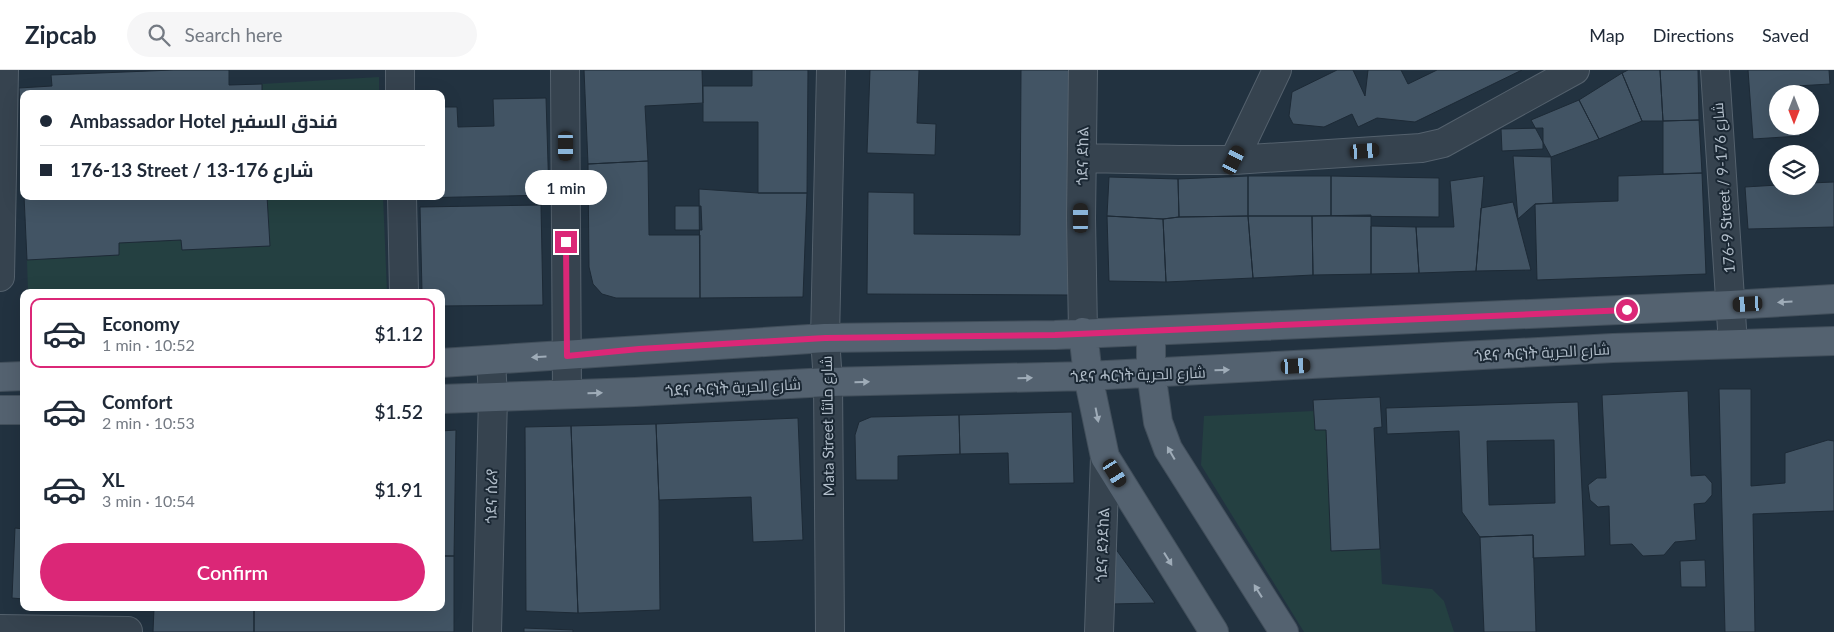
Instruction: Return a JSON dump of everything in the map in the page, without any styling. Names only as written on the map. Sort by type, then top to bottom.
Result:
[{"type":"main road","points":[[445,362],[567,356],[639,349],[825,338],[1055,335],[1084,332],[1151,331],[1834,299]]},
{"type":"main road","points":[[1151,331],[1151,372],[1158,422],[1168,449],[1284,632]]},
{"type":"main road","points":[[1084,332],[1088,376],[1105,457],[1214,632]]},
{"type":"main road","name":"ጎደና ሓርነት شارع الحرية","points":[[445,399],[828,382],[1088,376],[1613,348],[1834,341]]},
{"type":"main road","points":[[0,377],[20,376]]},
{"type":"main road","points":[[0,410],[20,410]]},
{"type":"street","points":[[0,277],[4,70]]},
{"type":"street","points":[[400,70],[400,90]]},
{"type":"street","points":[[565,70],[568,394]]},
{"type":"street","name":"Mata Street شارع ماتئا","points":[[830,632],[828,382],[825,338],[831,70]]},
{"type":"street","name":"ጎደና ደከል","points":[[1084,70],[1082,158],[1084,332]]},
{"type":"street","points":[[1234,160],[1278,70]]},
{"type":"street","points":[[1082,158],[1234,160],[1421,148],[1443,143],[1575,70]]},
{"type":"street","name":"176-9 Street / شارع 176-9","points":[[1715,70],[1733,344]]},
{"type":"street","points":[[402,200],[404,289]]},
{"type":"street","name":"ጎደና ሰራየ","points":[[487,632],[493,398],[491,360]]},
{"type":"street","name":"ጎደና ደንደከል","points":[[1099,632],[1105,457]]},
{"type":"street","points":[[0,629],[128,623]]},
{"type":"green space","points":[[379,77],[379,90],[262,90],[262,84]]},
{"type":"green space","points":[[267,200],[383,200],[387,289],[28,289],[27,260],[119,255],[119,243],[181,240],[182,250],[269,246]]},
{"type":"green space","points":[[1314,411],[1315,430],[1326,430],[1331,551],[1380,549],[1382,584],[1432,589],[1444,601],[1454,632],[1304,632],[1201,465],[1204,416]]},
{"type":"building","points":[[173,70],[229,70],[229,85],[262,84],[262,90],[20,90],[20,109],[19,88],[52,86],[51,75]]},
{"type":"building","points":[[584,70],[702,70],[703,103],[645,106],[648,161],[588,164]]},
{"type":"building","points":[[752,70],[808,70],[807,193],[758,193],[758,122],[703,122],[703,86],[752,86]]},
{"type":"building","points":[[870,70],[919,70],[917,123],[936,124],[935,155],[867,153]]},
{"type":"building","points":[[1021,70],[1072,70],[1070,295],[867,294],[868,192],[914,193],[914,234],[1020,235]]},
{"type":"building","points":[[1337,70],[1353,70],[1365,96],[1368,70],[1401,70],[1408,84],[1437,70],[1522,70],[1415,122],[1377,118],[1358,127],[1352,114],[1324,127],[1293,124],[1289,116],[1292,92]]},
{"type":"building","points":[[1628,70],[1660,70],[1663,121],[1642,121],[1622,73]]},
{"type":"building","points":[[1660,70],[1698,70],[1699,120],[1663,121]]},
{"type":"building","points":[[1748,70],[1829,70],[1830,84],[1769,85],[1769,135],[1800,136],[1753,139]]},
{"type":"building","points":[[1622,73],[1642,121],[1599,139],[1579,100]]},
{"type":"building","points":[[546,98],[549,195],[445,197],[445,107],[457,107],[458,127],[494,126],[493,99]]},
{"type":"building","points":[[1579,100],[1599,139],[1551,157],[1531,120]]},
{"type":"building","points":[[1699,120],[1702,173],[1663,174],[1663,121]]},
{"type":"building","points":[[1543,128],[1543,149],[1502,151],[1501,129]]},
{"type":"building","points":[[1513,156],[1551,157],[1553,203],[1535,204],[1518,219]]},
{"type":"building","points":[[648,161],[649,235],[700,235],[700,298],[616,298],[602,294],[593,284],[589,267],[588,164]]},
{"type":"building","points":[[1702,173],[1706,274],[1537,280],[1535,204],[1618,201],[1618,176]]},
{"type":"building","points":[[1248,176],[1248,216],[1179,217],[1178,179]]},
{"type":"building","points":[[1248,176],[1331,176],[1331,216],[1248,216]]},
{"type":"building","points":[[1331,176],[1439,178],[1439,217],[1331,216]]},
{"type":"building","points":[[1484,176],[1476,271],[1419,273],[1416,227],[1454,227],[1450,181]]},
{"type":"building","points":[[1109,177],[1178,179],[1179,217],[1163,219],[1107,216]]},
{"type":"building","points":[[1834,182],[1834,227],[1748,229],[1745,187],[1769,186],[1769,195],[1819,195],[1819,183]]},
{"type":"building","points":[[699,189],[758,193],[807,193],[803,297],[700,298]]},
{"type":"building","points":[[24,200],[267,200],[270,246],[182,250],[181,240],[119,243],[119,255],[27,260]]},
{"type":"building","points":[[1513,202],[1531,270],[1476,271],[1481,208]]},
{"type":"building","points":[[541,205],[543,305],[445,306],[445,289],[422,289],[420,207]]},
{"type":"building","points":[[675,206],[701,206],[702,230],[675,230]]},
{"type":"building","points":[[1371,215],[1371,274],[1313,275],[1312,216]]},
{"type":"building","points":[[1107,216],[1163,219],[1166,282],[1109,281]]},
{"type":"building","points":[[1248,216],[1312,216],[1313,275],[1253,278]]},
{"type":"building","points":[[1248,216],[1253,278],[1166,282],[1163,219]]},
{"type":"building","points":[[1371,226],[1416,227],[1419,273],[1371,274]]},
{"type":"building","points":[[1719,389],[1751,389],[1751,486],[1785,483],[1785,453],[1828,440],[1834,441],[1834,511],[1753,514],[1755,632],[1725,632]]},
{"type":"building","points":[[1688,391],[1691,476],[1705,475],[1712,483],[1712,495],[1705,503],[1694,504],[1696,540],[1675,542],[1664,555],[1643,556],[1632,544],[1610,545],[1609,506],[1598,507],[1590,500],[1588,485],[1597,478],[1606,478],[1602,395]]},
{"type":"building","points":[[1380,397],[1382,427],[1374,428],[1380,549],[1331,551],[1326,430],[1315,430],[1313,400]]},
{"type":"building","points":[[1578,402],[1585,556],[1533,558],[1533,535],[1480,537],[1462,512],[1459,431],[1387,434],[1386,408]],"holes":[[[1554,440],[1555,503],[1489,505],[1487,441]]]},
{"type":"building","points":[[1072,412],[1074,483],[1009,484],[1008,453],[960,454],[959,415]]},
{"type":"building","points":[[959,415],[960,454],[898,456],[898,480],[856,480],[855,435],[859,422],[871,417]]},
{"type":"building","points":[[798,418],[803,540],[753,542],[751,497],[659,500],[656,424]]},
{"type":"building","points":[[656,424],[660,610],[578,613],[571,426]]},
{"type":"building","points":[[571,426],[578,613],[526,611],[525,427]]},
{"type":"building","points":[[456,430],[454,556],[445,556],[445,431]]},
{"type":"building","points":[[15,528],[20,529],[20,599],[12,598]]},
{"type":"building","points":[[1533,535],[1536,632],[1484,632],[1480,537]]},
{"type":"building","points":[[1115,548],[1155,603],[1112,604]]},
{"type":"building","points":[[445,556],[454,556],[454,632],[254,632],[254,611],[445,611]]},
{"type":"building","points":[[1705,560],[1706,587],[1681,587],[1680,561]]},
{"type":"building","points":[[154,611],[254,611],[254,632],[153,632]]},
{"type":"building","points":[[524,628],[573,630],[573,632],[524,632]]},
{"type":"route","points":[[566,242],[567,356],[639,349],[825,338],[1055,335],[1084,332],[1627,310]]}]
